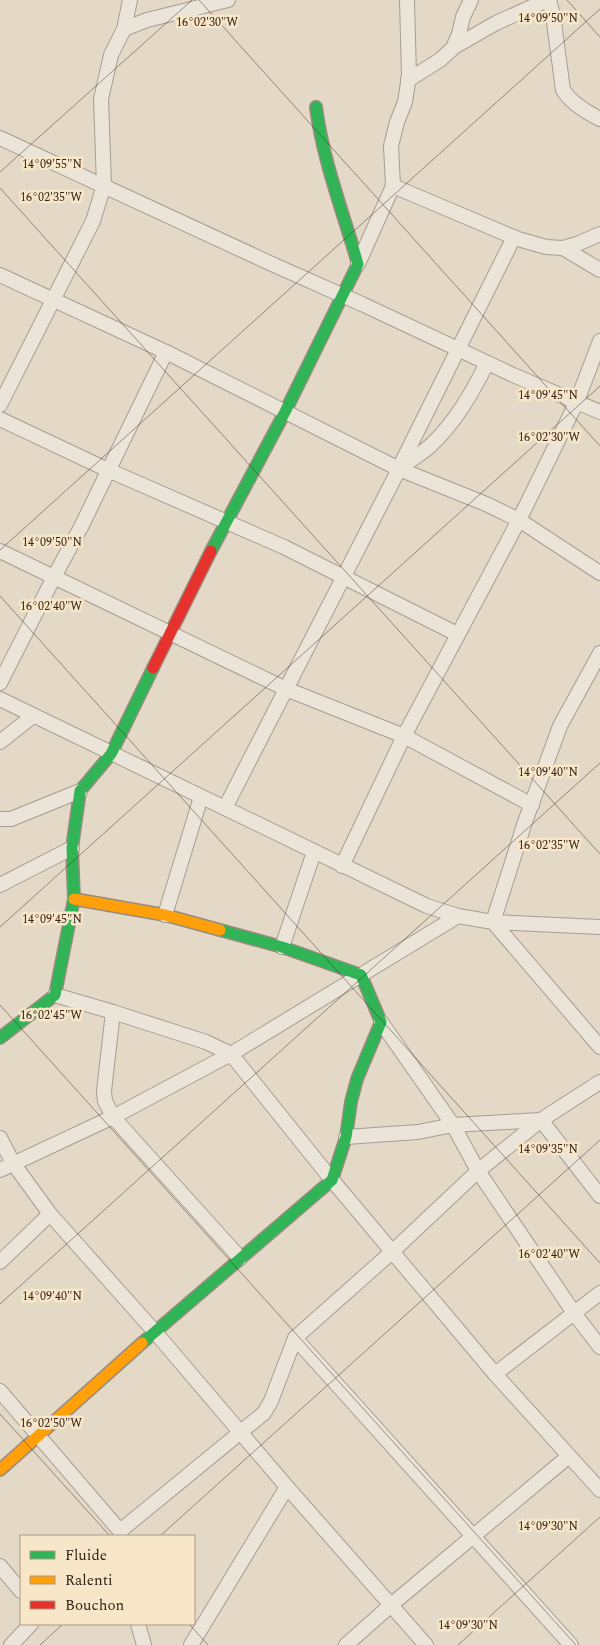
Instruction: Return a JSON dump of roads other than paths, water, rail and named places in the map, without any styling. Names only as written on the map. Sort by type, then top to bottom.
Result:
[{"type":"street","points":[[0,405],[92,221],[104,186],[101,99],[111,56],[124,30],[130,0]]},
{"type":"street","points":[[124,30],[146,20],[228,0]]},
{"type":"street","points":[[0,819],[11,819],[80,791],[111,754],[225,522],[285,412],[344,296],[393,186],[391,146],[397,122],[405,102],[408,80],[407,0]]},
{"type":"street","points":[[453,48],[470,0]]},
{"type":"street","points":[[408,80],[440,60],[453,48],[496,23],[548,0],[553,15],[563,90],[566,96],[578,106],[600,119]]},
{"type":"street","points":[[316,107],[318,132],[323,153],[358,264]]},
{"type":"street","points":[[0,138],[487,363],[600,412]]},
{"type":"street","points":[[393,186],[514,237],[546,247],[563,248],[600,234]]},
{"type":"street","points":[[225,808],[399,469],[514,237]]},
{"type":"street","points":[[563,248],[600,270]]},
{"type":"street","points":[[0,275],[166,352],[399,469],[486,504],[519,520],[600,573]]},
{"type":"street","points":[[342,866],[404,736],[519,520],[577,401],[600,341]]},
{"type":"street","points":[[0,683],[82,525],[166,352]]},
{"type":"street","points":[[399,469],[430,446],[445,430],[469,398],[487,363]]},
{"type":"street","points":[[0,419],[108,470],[284,547],[457,634]]},
{"type":"street","points":[[0,551],[286,689],[404,736],[532,805]]},
{"type":"street","points":[[493,922],[560,726],[600,654]]},
{"type":"street","points":[[0,700],[427,906],[458,916],[493,922],[600,927]]},
{"type":"street","points":[[0,742],[34,716]]},
{"type":"street","points":[[0,1038],[55,995],[74,899],[72,848],[80,791]]},
{"type":"street","points":[[165,915],[201,797]]},
{"type":"street","points":[[0,884],[72,848]]},
{"type":"street","points":[[282,947],[314,852]]},
{"type":"street","points":[[74,899],[165,915],[282,947],[361,974],[381,1022],[453,1125],[478,1171],[574,1313],[600,1347]]},
{"type":"street","points":[[0,1170],[113,1117],[231,1054],[458,916]]},
{"type":"street","points":[[493,922],[600,1048]]},
{"type":"street","points":[[55,995],[206,1042],[231,1054],[332,1180],[495,1374],[600,1490]]},
{"type":"street","points":[[113,1012],[104,1091],[105,1101],[113,1117],[240,1258]]},
{"type":"street","points":[[0,1470],[155,1332],[332,1180],[346,1137],[357,1079],[381,1022]]},
{"type":"street","points":[[0,1391],[120,1534],[264,1413],[295,1338],[393,1251],[478,1171],[541,1120],[600,1082]]},
{"type":"street","points":[[346,1137],[418,1132],[453,1125],[541,1120]]},
{"type":"street","points":[[541,1120],[600,1196]]},
{"type":"street","points":[[0,1138],[13,1163],[50,1214],[155,1332],[287,1487],[426,1645]]},
{"type":"street","points":[[0,1262],[50,1214]]},
{"type":"street","points":[[495,1374],[600,1293]]},
{"type":"street","points":[[295,1338],[571,1645]]},
{"type":"street","points":[[346,1645],[569,1456]]},
{"type":"street","points":[[191,1645],[287,1487]]},
{"type":"street","points":[[0,1566],[20,1590]]},
{"type":"street","points":[[11,1645],[30,1625]]},
{"type":"street","points":[[138,1625],[144,1645]]}]
